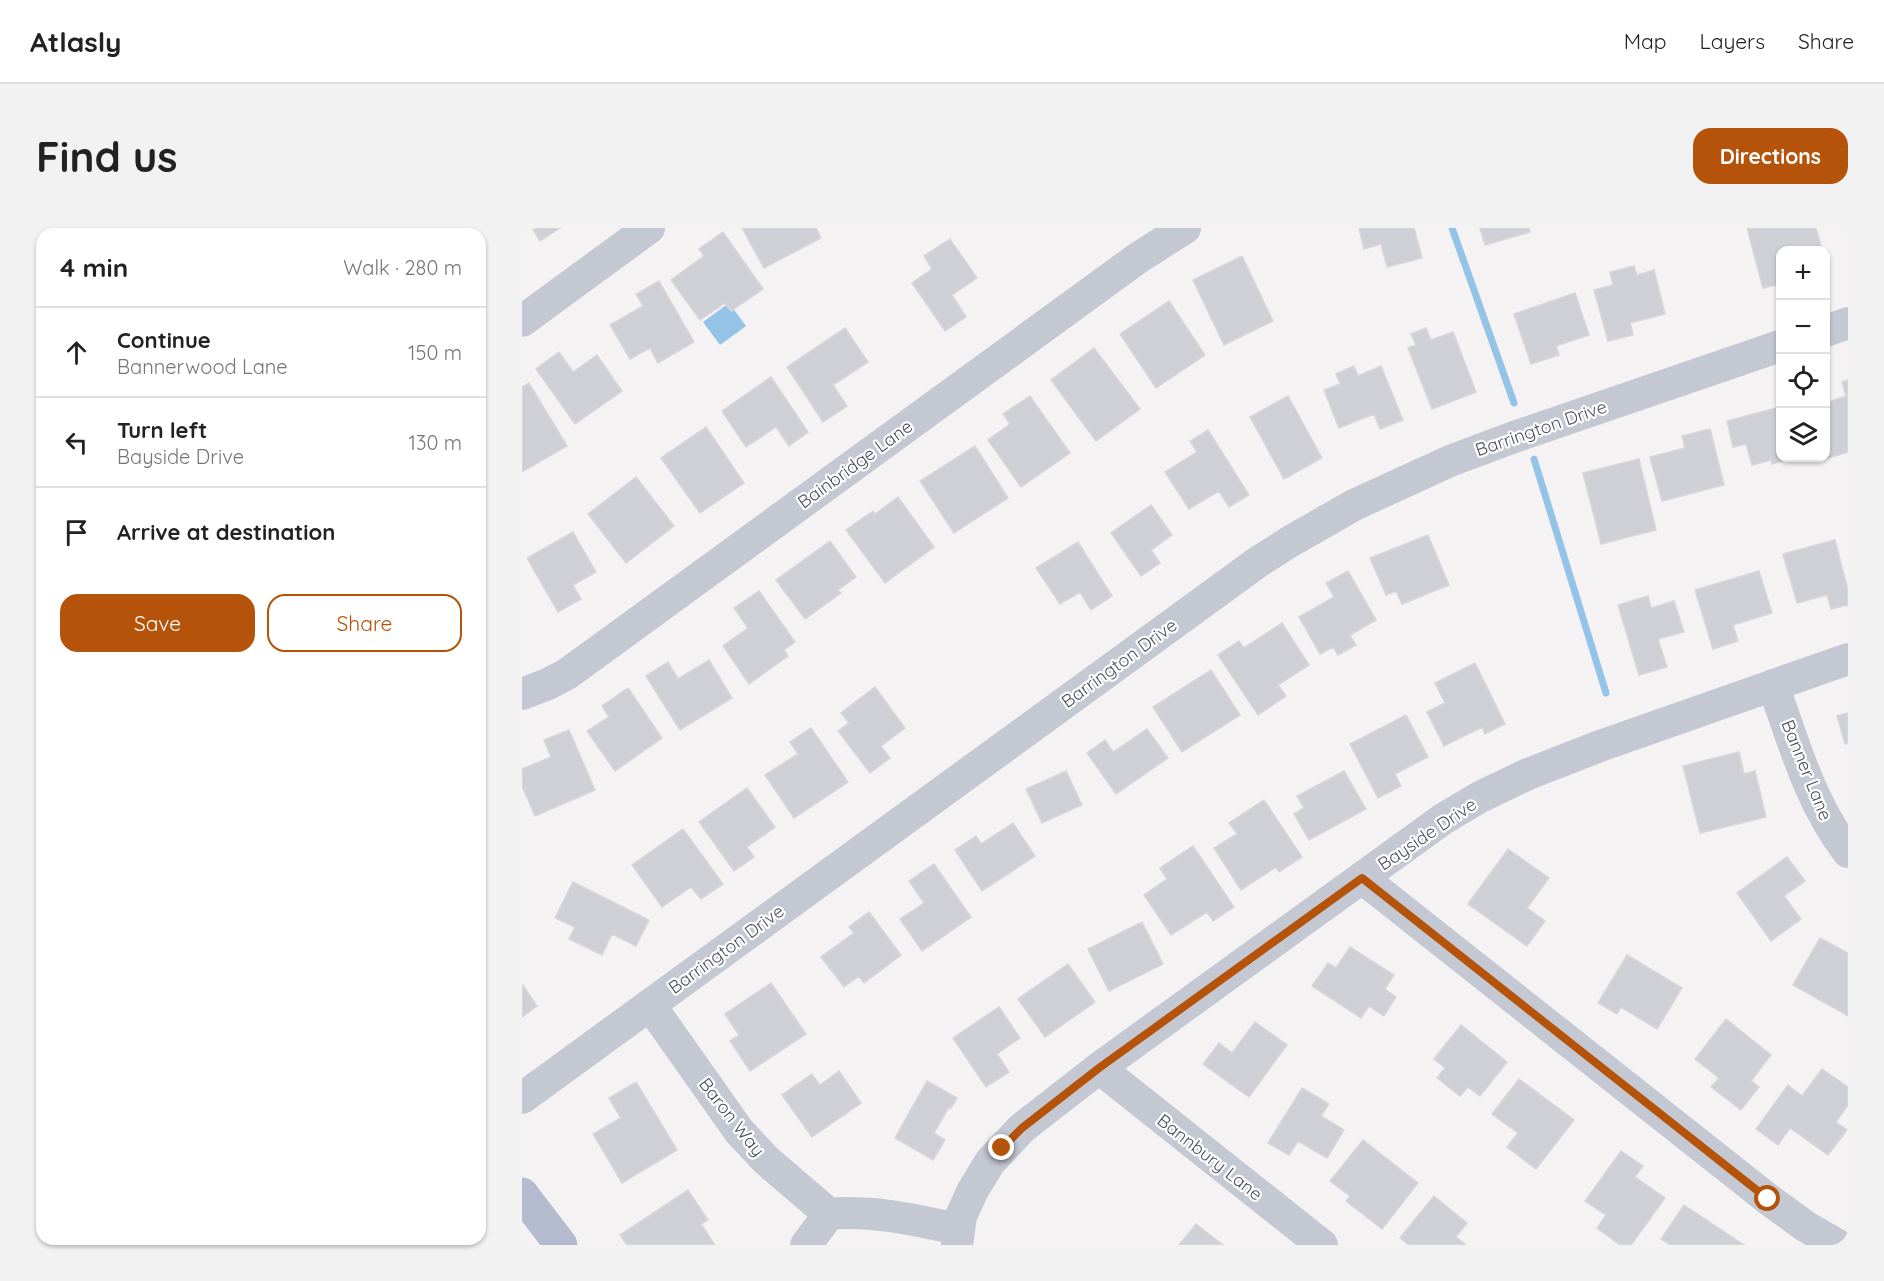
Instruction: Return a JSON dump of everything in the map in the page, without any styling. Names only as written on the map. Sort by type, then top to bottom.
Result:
[{"type":"main road","points":[[522,1194],[561,1245]]},
{"type":"street","points":[[522,321],[649,228]]},
{"type":"street","name":"Bainbridge Lane","points":[[522,694],[567,674],[1138,258],[1185,228]]},
{"type":"street","points":[[1830,330],[1848,323]]},
{"type":"street","name":"Barrington Drive","points":[[522,1098],[1258,562],[1323,522],[1408,479],[1480,449],[1776,347]]},
{"type":"street","name":"Bayside Drive","points":[[957,1237],[964,1209],[990,1162],[1028,1124],[1099,1068],[1443,819],[1480,797],[1528,774],[1600,746],[1848,659]]},
{"type":"street","name":"Banner Lane","points":[[1773,685],[1814,797],[1848,852]]},
{"type":"street","points":[[1362,878],[1768,1199],[1805,1226],[1838,1245]]},
{"type":"street","name":"Baron Way","points":[[650,1005],[739,1131],[773,1167],[829,1214]]},
{"type":"street","name":"Bannbury Lane","points":[[1099,1068],[1322,1245]]},
{"type":"street","points":[[806,1245],[829,1214],[857,1212],[880,1214],[957,1237]]},
{"type":"water","points":[[729,303],[746,326],[720,345],[703,322]]},
{"type":"building","points":[[532,228],[560,228],[540,241]]},
{"type":"building","points":[[742,228],[816,228],[821,238],[764,268]]},
{"type":"building","points":[[1359,228],[1414,228],[1422,258],[1387,267],[1381,244],[1364,249]]},
{"type":"building","points":[[1480,228],[1529,228],[1530,232],[1485,245]]},
{"type":"building","points":[[1747,228],[1816,228],[1821,246],[1776,246],[1776,285],[1763,288]]},
{"type":"building","points":[[723,232],[763,289],[731,311],[725,303],[700,320],[671,280],[704,256],[699,249]]},
{"type":"building","points":[[950,239],[977,278],[952,295],[966,317],[945,331],[912,283],[932,269],[924,256]]},
{"type":"building","points":[[1242,256],[1273,321],[1224,345],[1193,280]]},
{"type":"building","points":[[1634,266],[1637,275],[1654,270],[1665,314],[1630,323],[1633,335],[1608,341],[1594,290],[1613,285],[1610,272]]},
{"type":"building","points":[[659,281],[694,342],[658,363],[650,348],[630,359],[610,325],[643,306],[636,294]]},
{"type":"building","points":[[1575,293],[1589,335],[1556,346],[1559,355],[1531,364],[1514,314]]},
{"type":"building","points":[[1169,301],[1205,355],[1156,388],[1120,334]]},
{"type":"building","points":[[845,328],[868,362],[833,385],[847,406],[823,422],[787,367]]},
{"type":"building","points":[[1426,328],[1431,340],[1453,332],[1476,392],[1432,409],[1408,348],[1416,345],[1411,334]]},
{"type":"building","points":[[1094,348],[1140,409],[1096,441],[1051,380]]},
{"type":"building","points":[[559,352],[573,372],[597,355],[622,391],[575,424],[536,369]]},
{"type":"building","points":[[1354,366],[1358,376],[1381,366],[1403,420],[1380,429],[1374,414],[1339,428],[1324,390],[1340,384],[1336,374]]},
{"type":"building","points":[[771,377],[808,432],[789,446],[776,427],[746,447],[722,411]]},
{"type":"building","points":[[1848,380],[1848,452],[1830,458],[1830,402],[1846,396],[1842,382]]},
{"type":"building","points":[[529,383],[567,446],[522,472],[522,387]]},
{"type":"building","points":[[1030,396],[1070,453],[1021,487],[988,440],[1010,424],[1003,414]]},
{"type":"building","points":[[1288,396],[1322,458],[1284,479],[1250,417]]},
{"type":"building","points":[[1776,408],[1776,462],[1779,462],[1772,464],[1771,460],[1752,465],[1746,444],[1733,447],[1727,421]]},
{"type":"building","points":[[706,427],[744,483],[700,513],[661,458]]},
{"type":"building","points":[[1710,429],[1724,485],[1662,501],[1650,457],[1685,448],[1682,436]]},
{"type":"building","points":[[1208,430],[1249,495],[1229,507],[1219,491],[1189,509],[1165,472],[1197,452],[1190,441]]},
{"type":"building","points":[[975,446],[1008,498],[954,533],[920,481]]},
{"type":"building","points":[[1639,459],[1656,530],[1601,544],[1583,473]]},
{"type":"building","points":[[636,477],[674,526],[626,563],[588,514]]},
{"type":"building","points":[[898,497],[934,547],[885,583],[846,530],[873,511],[875,514]]},
{"type":"building","points":[[1151,505],[1172,535],[1151,550],[1160,563],[1141,576],[1111,533]]},
{"type":"building","points":[[573,532],[596,572],[573,585],[581,599],[558,612],[527,558]]},
{"type":"building","points":[[1428,535],[1449,585],[1402,604],[1396,591],[1386,595],[1370,558]]},
{"type":"building","points":[[1835,540],[1848,590],[1848,605],[1831,609],[1827,595],[1797,603],[1783,554]]},
{"type":"building","points":[[830,541],[856,577],[838,590],[841,593],[805,619],[776,580]]},
{"type":"building","points":[[1078,542],[1112,596],[1091,610],[1080,592],[1060,604],[1036,568]]},
{"type":"building","points":[[1348,571],[1376,620],[1350,635],[1356,645],[1338,655],[1333,647],[1320,654],[1299,617],[1334,597],[1326,583]]},
{"type":"building","points":[[1759,571],[1772,613],[1733,625],[1738,641],[1713,649],[1695,590]]},
{"type":"building","points":[[759,591],[795,642],[784,650],[788,656],[749,684],[723,646],[748,628],[734,608]]},
{"type":"building","points":[[1648,596],[1651,608],[1674,601],[1684,632],[1658,639],[1667,667],[1639,675],[1618,605]]},
{"type":"building","points":[[1282,623],[1309,665],[1278,685],[1286,696],[1258,715],[1218,655],[1239,641],[1244,648]]},
{"type":"building","points":[[709,660],[732,698],[680,730],[646,676],[668,662],[678,679]]},
{"type":"building","points":[[1475,663],[1505,724],[1485,734],[1482,727],[1444,746],[1427,712],[1445,703],[1435,683]]},
{"type":"building","points":[[1211,670],[1240,715],[1182,752],[1153,707]]},
{"type":"building","points":[[875,687],[905,728],[881,746],[890,758],[870,773],[838,731],[849,723],[841,713]]},
{"type":"building","points":[[628,688],[662,738],[615,771],[587,731],[609,717],[602,706]]},
{"type":"building","points":[[1848,713],[1848,743],[1845,744],[1837,716]]},
{"type":"building","points":[[1406,715],[1428,757],[1395,774],[1401,786],[1378,798],[1350,744]]},
{"type":"building","points":[[811,728],[848,782],[794,818],[765,775],[798,754],[790,742]]},
{"type":"building","points":[[1147,729],[1168,758],[1116,794],[1087,753],[1105,740],[1113,752]]},
{"type":"building","points":[[569,730],[595,790],[535,816],[522,786],[522,769],[551,757],[544,740]]},
{"type":"building","points":[[1739,752],[1744,774],[1755,771],[1766,817],[1700,833],[1683,766]]},
{"type":"building","points":[[1066,771],[1082,805],[1042,823],[1026,789]]},
{"type":"building","points":[[1344,771],[1366,809],[1309,840],[1294,814],[1304,808],[1297,796]]},
{"type":"building","points":[[747,788],[775,827],[747,847],[754,857],[734,871],[699,822]]},
{"type":"building","points":[[1264,800],[1302,857],[1279,872],[1276,867],[1241,890],[1214,848],[1237,834],[1229,823]]},
{"type":"building","points":[[1013,823],[1035,856],[982,891],[955,850],[976,836],[981,844]]},
{"type":"building","points":[[683,829],[723,884],[701,899],[691,887],[662,907],[632,865]]},
{"type":"building","points":[[1193,846],[1234,907],[1213,921],[1207,912],[1171,935],[1144,895],[1167,879],[1160,868]]},
{"type":"building","points":[[1508,849],[1549,878],[1527,908],[1545,921],[1527,946],[1468,904]]},
{"type":"building","points":[[1787,857],[1805,881],[1784,896],[1801,919],[1771,941],[1737,893]]},
{"type":"building","points":[[934,864],[971,917],[922,951],[900,919],[924,903],[909,881]]},
{"type":"building","points":[[573,882],[649,920],[636,946],[612,934],[602,955],[569,939],[575,927],[555,918]]},
{"type":"building","points":[[869,912],[901,955],[864,983],[859,976],[844,987],[821,957],[854,933],[849,927]]},
{"type":"building","points":[[1142,922],[1163,964],[1109,991],[1088,949]]},
{"type":"building","points":[[1820,938],[1848,953],[1848,1016],[1793,985]]},
{"type":"building","points":[[1350,947],[1394,975],[1385,989],[1396,997],[1384,1016],[1369,1006],[1361,1018],[1312,986],[1328,963],[1336,968]]},
{"type":"building","points":[[1627,955],[1682,988],[1657,1029],[1621,1007],[1617,1014],[1598,1003]]},
{"type":"building","points":[[1068,964],[1095,1002],[1045,1037],[1018,999]]},
{"type":"building","points":[[771,983],[806,1034],[750,1071],[730,1041],[739,1035],[725,1014]]},
{"type":"building","points":[[522,984],[537,1006],[522,1017]]},
{"type":"building","points":[[999,1007],[1020,1038],[997,1054],[1009,1072],[986,1087],[953,1038]]},
{"type":"building","points":[[1726,1019],[1771,1055],[1751,1081],[1759,1087],[1741,1110],[1711,1087],[1719,1078],[1695,1059]]},
{"type":"building","points":[[1255,1022],[1287,1045],[1249,1097],[1203,1064],[1219,1043],[1232,1053]]},
{"type":"building","points":[[1461,1025],[1507,1062],[1480,1096],[1468,1087],[1460,1096],[1437,1078],[1445,1068],[1434,1059]]},
{"type":"building","points":[[1822,1069],[1848,1087],[1848,1105],[1836,1122],[1847,1130],[1828,1155],[1790,1128],[1778,1145],[1756,1129],[1788,1085],[1802,1096]]},
{"type":"building","points":[[839,1071],[861,1103],[812,1137],[782,1095],[812,1074],[820,1085]]},
{"type":"building","points":[[1519,1079],[1574,1120],[1536,1169],[1507,1147],[1518,1133],[1492,1114]]},
{"type":"building","points":[[927,1081],[957,1098],[934,1133],[945,1140],[933,1160],[895,1138]]},
{"type":"building","points":[[636,1082],[677,1150],[622,1183],[593,1134],[621,1118],[609,1098]]},
{"type":"building","points":[[1302,1088],[1329,1104],[1321,1116],[1344,1130],[1327,1158],[1298,1141],[1289,1155],[1268,1143]]},
{"type":"building","points":[[1363,1140],[1418,1183],[1382,1229],[1346,1201],[1350,1196],[1330,1181]]},
{"type":"building","points":[[1621,1151],[1643,1166],[1635,1177],[1665,1198],[1631,1245],[1620,1245],[1597,1228],[1606,1215],[1585,1201]]},
{"type":"building","points":[[688,1190],[708,1220],[701,1224],[715,1245],[627,1245],[620,1235]]},
{"type":"building","points":[[1434,1196],[1467,1223],[1456,1237],[1466,1245],[1409,1245],[1400,1238]]},
{"type":"building","points":[[1684,1205],[1744,1245],[1671,1245],[1661,1239]]},
{"type":"building","points":[[1196,1224],[1223,1245],[1179,1245]]},
{"type":"waterway","points":[[1452,228],[1514,403]]},
{"type":"waterway","points":[[1534,459],[1606,693]]},
{"type":"route","points":[[1002,1148],[1022,1128],[1099,1068],[1362,878],[1768,1199]]}]
